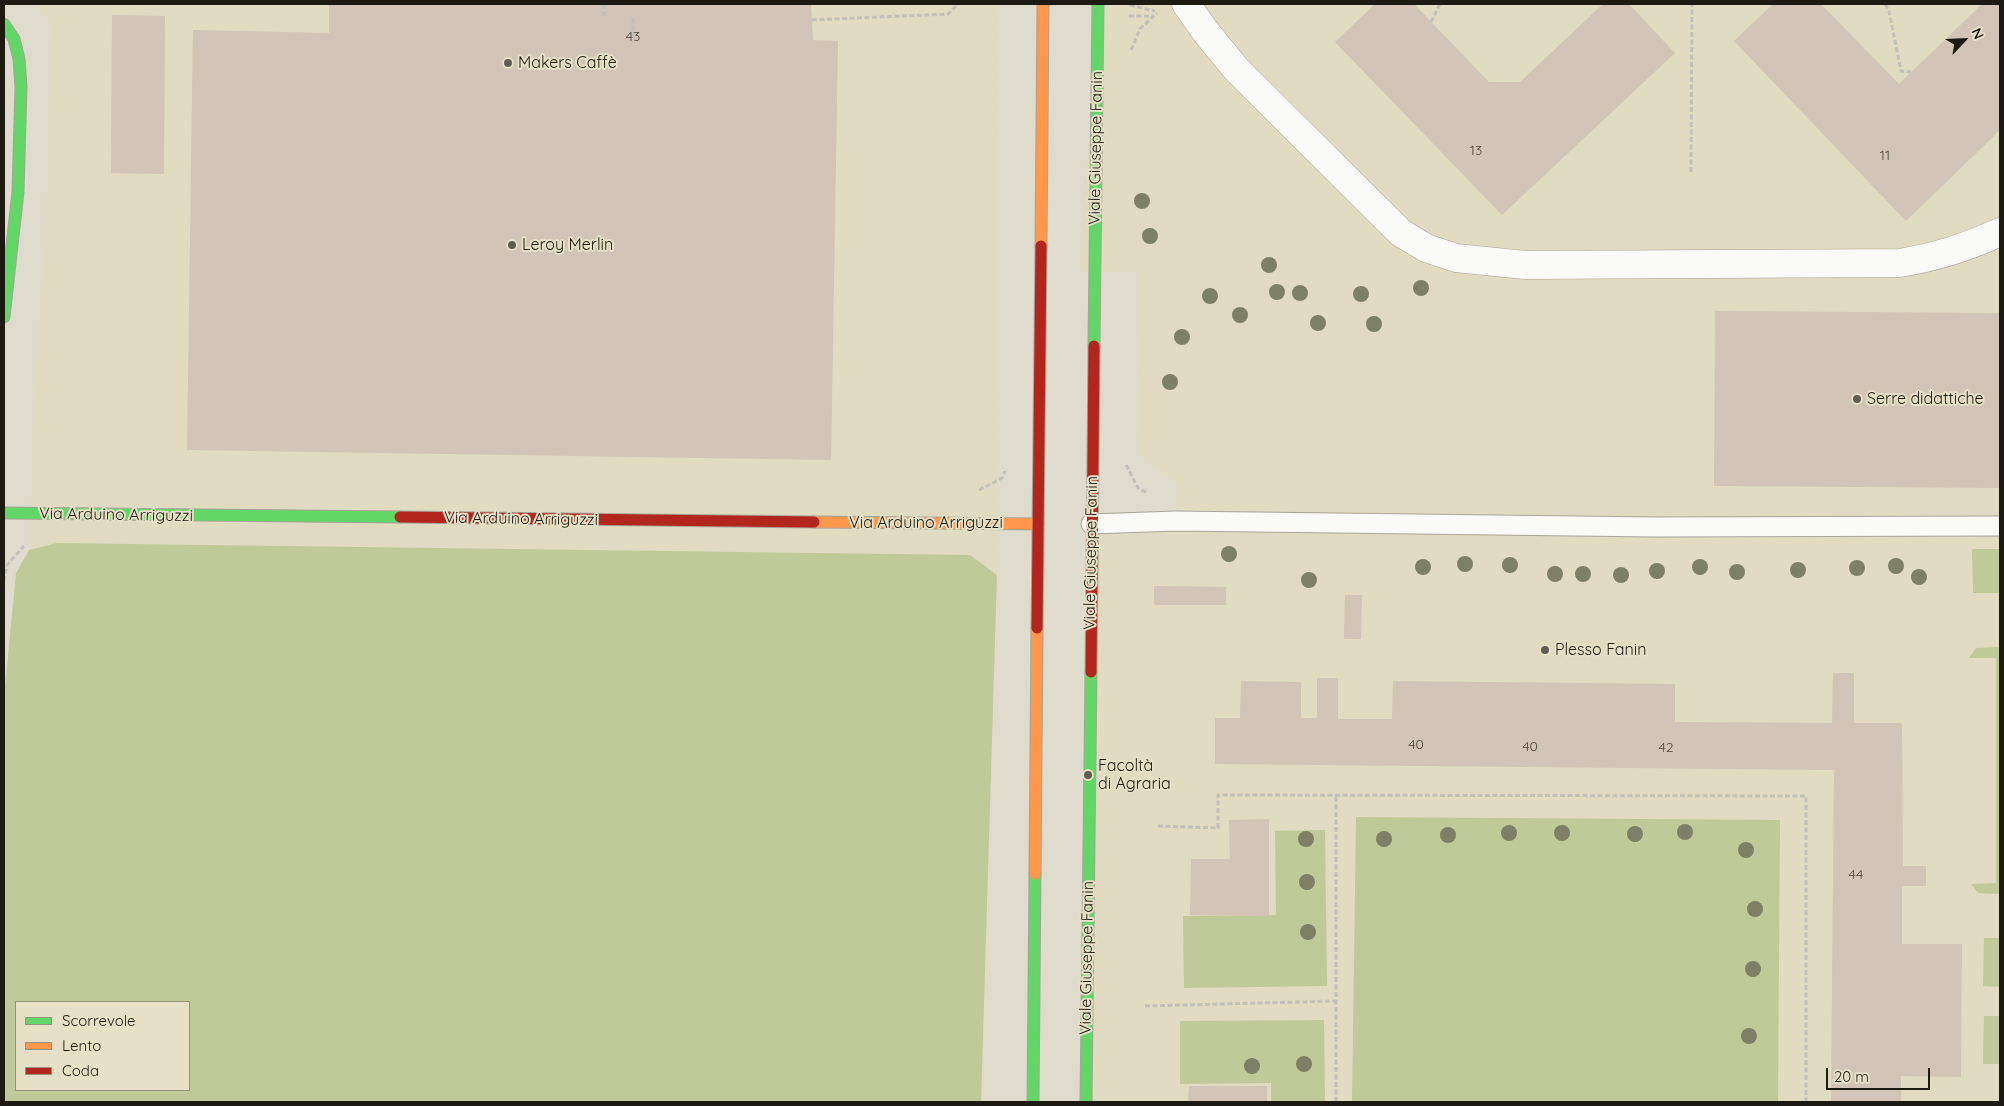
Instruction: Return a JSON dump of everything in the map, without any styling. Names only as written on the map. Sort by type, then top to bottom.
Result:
[{"type":"main road","points":[[1033,1102],[1043,4]]},
{"type":"main road","name":"Viale Giuseppe Fanin","points":[[1086,1102],[1098,4]]},
{"type":"main road","points":[[4,24],[14,40],[20,58],[21,87],[18,192],[4,317]]},
{"type":"main road","name":"Via Arduino Arriguzzi","points":[[4,514],[1038,524]]},
{"type":"street","points":[[1186,4],[1237,70],[1401,233],[1426,248],[1456,258],[1525,265],[1900,263],[1936,257],[1968,247],[2000,232]]},
{"type":"lane","points":[[1091,524],[1176,522],[1646,527],[2000,526]]},
{"type":"path","points":[[604,4],[604,18]]},
{"type":"path","points":[[812,20],[948,14],[958,4]]},
{"type":"path","points":[[1124,4],[1158,12],[1140,29],[1130,55]]},
{"type":"path","points":[[1431,22],[1440,4]]},
{"type":"path","points":[[1691,172],[1692,4]]},
{"type":"path","points":[[1885,4],[1901,71],[1911,72]]},
{"type":"path","points":[[633,18],[634,37]]},
{"type":"path","points":[[1124,460],[1138,488],[1150,495]]},
{"type":"path","points":[[1158,826],[1218,828],[1218,795],[1806,796],[1806,1102]]},
{"type":"path","points":[[1336,795],[1336,1102]]},
{"type":"path","points":[[1145,1006],[1336,1001]]},
{"type":"shaded area","points":[[32,4],[998,4],[997,575],[970,555],[57,543],[29,550],[33,411],[47,189],[50,22]]},
{"type":"shaded area","name":"Plesso Fanin","points":[[1098,4],[2000,4],[2000,1102],[1086,1102],[1091,524],[1176,521],[1177,484],[1139,454],[1137,272],[1079,271]]},
{"type":"green space","points":[[57,543],[970,555],[997,575],[981,1102],[4,1102],[4,697],[16,573],[29,550]]},
{"type":"green space","points":[[1972,549],[2000,549],[2000,593],[1973,593]]},
{"type":"green space","points":[[2000,647],[2000,894],[1978,893],[1971,884],[1996,883],[1996,658],[1969,658],[1976,648]]},
{"type":"green space","points":[[1356,817],[1780,820],[1778,1102],[1352,1102]]},
{"type":"green space","points":[[1325,830],[1327,986],[1184,988],[1183,916],[1276,915],[1275,831]]},
{"type":"green space","points":[[1984,938],[2000,938],[2000,987],[1983,986]]},
{"type":"green space","points":[[1984,1016],[2000,1016],[2000,1064],[1983,1064]]},
{"type":"green space","points":[[1324,1020],[1325,1102],[1271,1102],[1271,1083],[1180,1084],[1180,1021]]},
{"type":"building","name":"Leroy Merlin","points":[[329,4],[811,4],[813,40],[838,41],[831,460],[187,450],[193,30],[329,33]]},
{"type":"building","points":[[1375,4],[1414,4],[1489,82],[1520,82],[1603,4],[1629,4],[1675,53],[1502,215],[1335,42]]},
{"type":"building","points":[[1773,4],[1821,4],[1899,84],[1982,4],[2000,4],[2000,130],[1906,221],[1734,41]]},
{"type":"building","points":[[112,15],[165,16],[164,174],[111,173]]},
{"type":"building","name":"Serre didattiche","points":[[1715,311],[2000,313],[2000,488],[1714,486]]},
{"type":"building","points":[[1154,586],[1226,587],[1226,605],[1154,605]]},
{"type":"building","points":[[1345,595],[1362,595],[1361,639],[1344,639]]},
{"type":"building","points":[[1833,673],[1854,673],[1854,723],[1902,723],[1903,866],[1926,866],[1926,886],[1902,886],[1902,944],[1962,944],[1961,1077],[1901,1076],[1901,1102],[1831,1102],[1834,770],[1215,764],[1215,718],[1240,718],[1241,681],[1301,682],[1301,718],[1317,718],[1317,678],[1338,678],[1338,719],[1392,719],[1393,681],[1675,684],[1675,722],[1832,723]]},
{"type":"building","points":[[1269,819],[1269,916],[1190,915],[1191,859],[1230,859],[1229,820]]},
{"type":"building","points":[[1189,1086],[1267,1086],[1267,1102],[1188,1102]]},
{"type":"traffic: fast","points":[[1094,346],[1098,4]]},
{"type":"traffic: fast","points":[[4,24],[14,39],[19,59],[21,87],[18,192],[4,317]]},
{"type":"traffic: fast","points":[[4,513],[400,517]]},
{"type":"traffic: fast","points":[[1086,1102],[1091,672]]},
{"type":"traffic: fast","points":[[1033,1102],[1035,874]]},
{"type":"traffic: slow","points":[[1041,246],[1043,4]]},
{"type":"traffic: slow","points":[[814,522],[1038,524]]},
{"type":"traffic: slow","points":[[1035,874],[1037,628]]},
{"type":"traffic: jam","points":[[1037,628],[1041,246]]},
{"type":"traffic: jam","points":[[1091,672],[1094,346]]},
{"type":"traffic: jam","points":[[400,517],[814,522]]},
{"type":"place","name":"Makers Caffè","points":[[508,63]]},
{"type":"place","name":"Leroy Merlin","points":[[512,245]]},
{"type":"place","name":"Serre didattiche","points":[[1857,399]]},
{"type":"place","name":"Plesso Fanin","points":[[1545,650]]},
{"type":"place","name":"Facoltà di Agraria","points":[[1088,775]]}]
